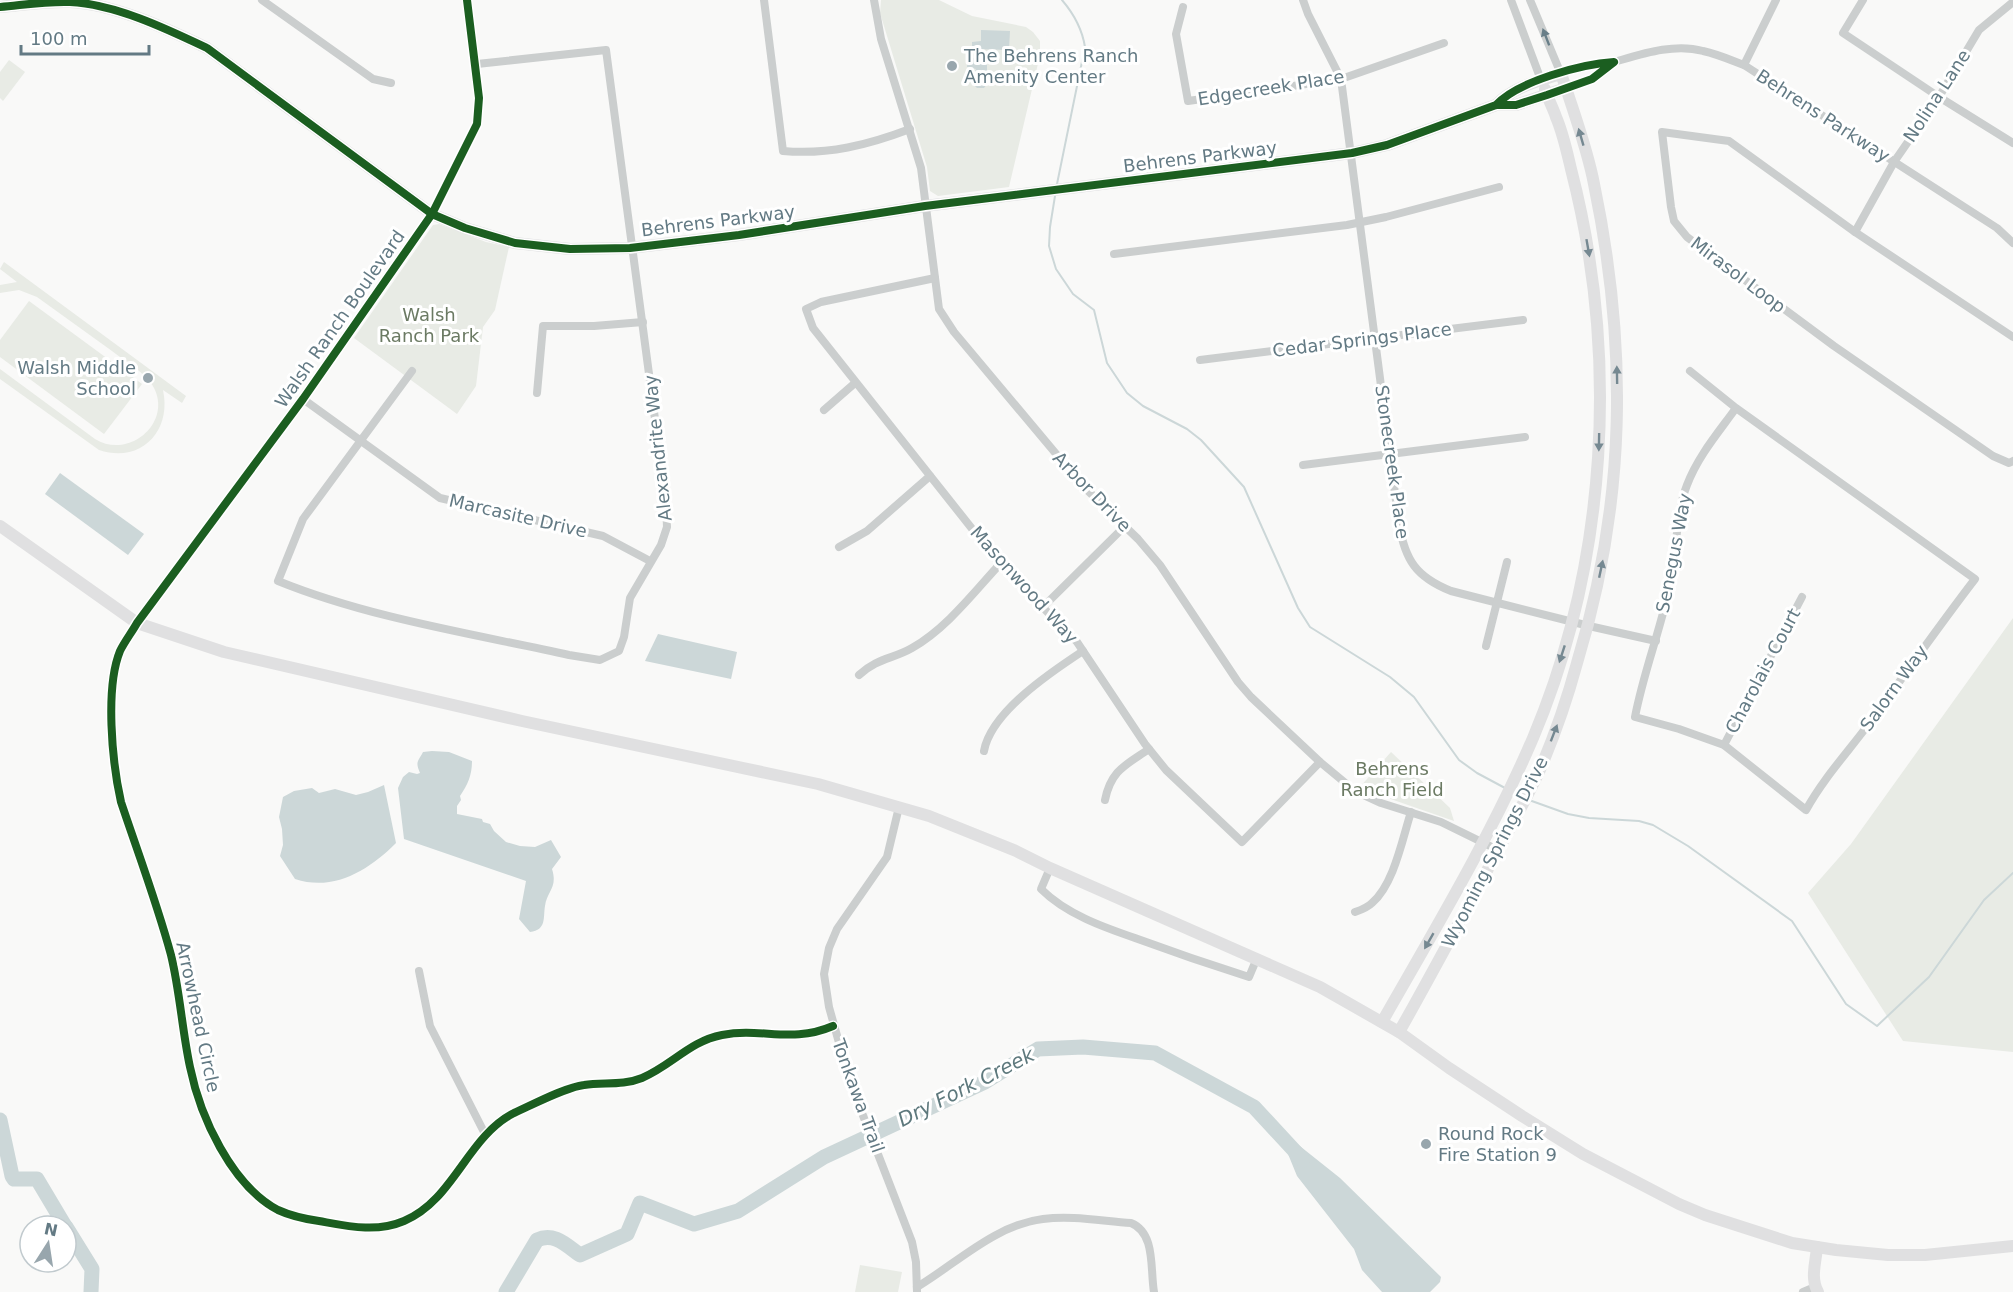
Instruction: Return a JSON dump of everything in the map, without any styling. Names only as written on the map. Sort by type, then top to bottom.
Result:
[{"type":"street","points":[[262,0],[373,80],[391,83]]},
{"type":"street","name":"Walsh Ranch Boulevard","points":[[137,623],[303,399],[432,214],[477,124],[479,98],[477,64],[468,0]]},
{"type":"street","points":[[764,0],[783,151],[810,153],[874,143],[910,129]]},
{"type":"street","name":"Arbor Drive","points":[[874,0],[881,39],[921,168],[939,309],[954,332],[1083,486],[1125,526],[1170,579],[1238,682],[1251,697],[1355,792],[1441,822],[1498,850]]},
{"type":"street","name":"Stonecreek Place","points":[[1303,0],[1341,80],[1402,543],[1410,561],[1423,576],[1434,584],[1451,591],[1572,622]]},
{"type":"street","name":"Wyoming Springs Drive","points":[[1382,1022],[1435,931],[1482,843],[1535,734],[1572,622],[1584,571],[1593,516],[1599,453],[1596,306],[1591,265],[1574,180],[1557,118],[1511,0]]},
{"type":"street","name":"Wyoming Springs Drive","points":[[1399,1032],[1514,824],[1540,769],[1568,696],[1589,626],[1609,529],[1616,471],[1617,355],[1612,295],[1594,182],[1566,88],[1530,0]]},
{"type":"street","points":[[1744,65],[1776,0]]},
{"type":"street","points":[[1863,0],[1843,33],[2013,143]]},
{"type":"street","name":"Behrens Parkway","points":[[0,8],[70,2],[108,9],[169,30],[207,48],[432,214],[465,228],[515,243],[570,249],[630,248],[740,235],[925,206],[1352,153],[1387,145],[1496,105],[1516,105],[1547,95],[1592,79],[1614,63]]},
{"type":"street","name":"Nolina Lane","points":[[1855,232],[1894,162],[1939,97],[1979,30],[2013,2]]},
{"type":"street","name":"Edgecreek Place","points":[[1184,7],[1176,34],[1188,101],[1341,80],[1444,43]]},
{"type":"street","name":"Alexandrite Way","points":[[412,371],[303,519],[278,581],[305,592],[374,612],[600,660],[619,651],[624,637],[630,598],[661,545],[668,528],[606,50],[477,64]]},
{"type":"street","name":"Behrens Parkway","points":[[1496,105],[1508,94],[1581,66],[1614,63],[1655,51],[1701,50],[1744,65],[1997,228],[2013,243]]},
{"type":"street","name":"Mirasol Loop","points":[[2013,337],[1855,232],[1729,141],[1662,132],[1674,221],[1687,237],[1834,346],[1984,450],[2001,459],[2013,461]]},
{"type":"street","points":[[1114,254],[1361,222],[1498,188]]},
{"type":"street","name":"Masonwood Way","points":[[935,278],[821,302],[806,309],[813,328],[1000,564],[1068,631],[1166,770],[1242,842],[1320,762]]},
{"type":"street","name":"Cedar Springs Place","points":[[1200,360],[1523,320]]},
{"type":"street","points":[[537,393],[543,326],[594,326],[643,322]]},
{"type":"street","points":[[1690,371],[1736,408]]},
{"type":"street","points":[[824,410],[855,383]]},
{"type":"street","name":"Marcasite Drive","points":[[303,399],[440,498],[603,536],[650,561]]},
{"type":"street","name":"Senegus Way","points":[[1656,641],[1672,576],[1686,488],[1703,453],[1736,408]]},
{"type":"street","name":"Salorn Way","points":[[1656,641],[1640,689],[1635,717],[1724,745],[1806,810],[1814,796],[1975,579],[1736,408]]},
{"type":"street","points":[[1303,465],[1525,437]]},
{"type":"street","points":[[839,547],[867,531],[930,476]]},
{"type":"street","points":[[0,526],[137,623],[224,652],[522,721],[818,784],[929,816],[1016,850],[1050,868],[1320,987],[1399,1032],[1522,1116],[1614,1170],[1705,1215],[1753,1232],[1817,1247],[1888,1255],[1925,1255],[2013,1246]]},
{"type":"street","points":[[1044,606],[1125,526]]},
{"type":"street","points":[[1486,646],[1507,562]]},
{"type":"street","points":[[859,675],[871,664],[911,648],[927,637],[952,615],[1000,564]]},
{"type":"street","name":"Charolais Court","points":[[1724,745],[1802,597]]},
{"type":"street","points":[[1572,622],[1656,641]]},
{"type":"street","name":"Arrowhead Circle","points":[[137,623],[121,650],[113,685],[112,749],[121,802],[172,959],[195,1088],[202,1110],[231,1166],[265,1202],[291,1215],[349,1227],[377,1227],[402,1222],[423,1209],[458,1171],[485,1134],[501,1121],[568,1089],[584,1085],[623,1084],[643,1078],[699,1042],[719,1035],[747,1033],[801,1035],[833,1026]]},
{"type":"street","points":[[984,751],[989,732],[1000,719],[1046,676],[1083,651]]},
{"type":"street","points":[[1105,800],[1111,779],[1116,773],[1149,749]]},
{"type":"street","name":"Tonkawa Trail","points":[[899,807],[887,857],[843,918],[829,948],[824,974],[833,1026],[854,1091],[912,1242],[917,1290]]},
{"type":"street","points":[[1355,912],[1370,906],[1389,878],[1411,812]]},
{"type":"street","points":[[1050,868],[1041,890],[1051,899],[1097,923],[1173,952],[1249,977],[1257,958]]},
{"type":"street","points":[[418,971],[430,1026],[485,1134]]},
{"type":"street","points":[[917,1290],[1002,1232],[1029,1222],[1057,1218],[1131,1223],[1140,1228],[1148,1239],[1154,1292]]},
{"type":"street","points":[[1803,1292],[1816,1289],[1813,1276],[1817,1247]]},
{"type":"green space","points":[[881,0],[939,0],[972,16],[1026,27],[1040,41],[1040,55],[1009,187],[938,196],[930,191],[927,167],[880,13]]},
{"type":"green space","points":[[9,60],[25,72],[3,101],[0,98],[0,72]]},
{"type":"green space","name":"Walsh Ranch Park","points":[[439,224],[486,242],[509,247],[495,310],[483,327],[476,386],[457,414],[354,338],[433,225]]},
{"type":"green space","points":[[4,262],[186,396],[182,403],[163,390],[165,405],[163,419],[158,431],[150,441],[128,452],[114,453],[99,450],[0,379],[0,369],[95,439],[109,444],[122,445],[146,433],[154,422],[158,410],[157,397],[151,383],[133,366],[37,297],[19,290],[0,293],[0,285],[17,282],[0,269]]},
{"type":"green space","points":[[29,301],[142,384],[104,434],[0,357],[0,340]]},
{"type":"green space","points":[[2013,618],[2013,1052],[1903,1041],[1808,893],[1851,844]]},
{"type":"green space","name":"Behrens Ranch Field","points":[[1391,752],[1450,808],[1454,821],[1359,788]]},
{"type":"green space","points":[[860,1265],[902,1272],[898,1292],[855,1292]]},
{"type":"shaded area","points":[[981,30],[1010,31],[1009,50],[972,49],[972,42],[981,41]]},
{"type":"shaded area","points":[[968,58],[987,58],[987,84],[984,88],[977,88],[974,85],[973,75],[976,69],[967,67]]},
{"type":"shaded area","points":[[60,473],[144,534],[128,555],[45,494]]},
{"type":"shaded area","points":[[658,634],[737,652],[731,679],[645,661]]},
{"type":"shaded area","points":[[423,752],[449,752],[472,761],[470,775],[457,806],[457,814],[482,819],[483,822],[490,824],[506,842],[520,846],[535,847],[551,840],[561,857],[552,869],[554,881],[546,901],[542,926],[539,929],[530,932],[519,919],[526,881],[404,839],[398,788],[403,777],[409,772],[420,773],[417,764]]},
{"type":"shaded area","points":[[384,785],[396,843],[374,862],[350,876],[323,883],[295,879],[280,856],[283,845],[279,817],[283,797],[294,791],[312,788],[319,793],[335,789],[356,795]]},
{"type":"shaded area","points":[[1291,1139],[1340,1178],[1441,1277],[1440,1282],[1430,1292],[1382,1292],[1362,1270],[1354,1249],[1297,1176],[1288,1154]]},
{"type":"waterway","points":[[1057,184],[1085,47],[1077,22],[1062,0]]},
{"type":"waterway","points":[[1055,196],[1049,246],[1056,269],[1073,294],[1094,310],[1107,363],[1127,393],[1143,406],[1187,429],[1201,440],[1244,487],[1298,608],[1310,627],[1390,677],[1414,697],[1459,760],[1505,788]]},
{"type":"waterway","points":[[1529,800],[1568,814],[1589,818],[1639,821],[1653,825],[1688,846],[1792,921],[1846,1004],[1877,1026],[1929,977],[1984,900],[2013,873]]},
{"type":"waterway","name":"Dry Fork Creek","points":[[506,1292],[537,1240],[554,1239],[580,1255],[627,1234],[640,1203],[694,1224],[738,1211],[824,1157],[985,1082],[1038,1049],[1083,1047],[1155,1053],[1254,1107],[1303,1160]]},
{"type":"waterway","name":"Dry Fork Creek","points":[[0,1120],[12,1176],[14,1179],[37,1179],[58,1214]]},
{"type":"waterway","name":"Dry Fork Creek","points":[[78,1246],[92,1269],[91,1292]]},
{"type":"cycle path","points":[[467,0],[479,98],[477,124],[432,214],[303,399],[137,623],[120,651],[115,666],[111,704],[113,746],[121,802],[154,897],[171,955],[190,1067],[201,1106],[220,1148],[232,1167],[261,1199],[278,1210],[298,1217],[340,1225],[383,1227],[404,1221],[421,1211],[436,1199],[484,1137],[498,1124],[514,1113],[549,1097],[577,1086],[627,1082],[642,1078],[690,1048],[722,1035],[737,1033],[804,1034],[833,1026]]},
{"type":"cycle path","points":[[0,7],[53,2],[87,4],[123,12],[158,26],[207,48],[432,214],[465,228],[515,243],[570,249],[630,248],[739,235],[925,206],[1352,153],[1387,145],[1496,105],[1516,105],[1547,95],[1592,79],[1614,62],[1585,66],[1551,75],[1519,88],[1496,105]]},
{"type":"place","name":"The Behrens Ranch Amenity Center","points":[[952,66]]},
{"type":"place","name":"Walsh Middle School","points":[[148,378]]},
{"type":"place","name":"Round Rock Fire Station 9","points":[[1426,1144]]}]
